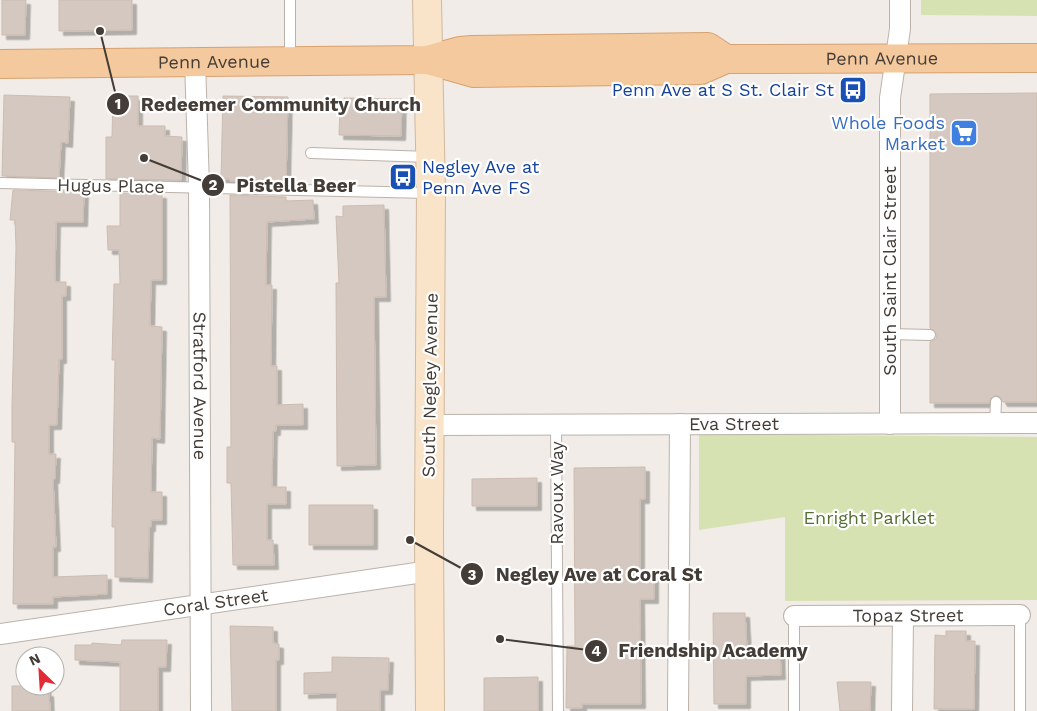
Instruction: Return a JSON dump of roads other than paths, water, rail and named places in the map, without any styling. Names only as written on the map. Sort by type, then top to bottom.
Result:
[{"type":"main road","name":"South Negley Avenue","points":[[427,0],[427,60],[430,93],[431,157],[430,711]]},
{"type":"main road","name":"Penn Avenue","points":[[0,64],[427,60],[474,73],[701,70],[726,59],[1037,58]]},
{"type":"street","name":"South Saint Clair Street","points":[[890,424],[890,98],[900,30],[900,0]]},
{"type":"street","name":"Stratford Avenue","points":[[195,61],[199,187],[201,711]]},
{"type":"street","name":"Eva Street","points":[[430,424],[1037,423]]},
{"type":"street","points":[[678,711],[680,424]]},
{"type":"street","name":"Coral Street","points":[[0,634],[430,571]]},
{"type":"street","name":"Topaz Street","points":[[794,616],[1020,615]]},
{"type":"street","points":[[902,711],[903,616]]},
{"type":"lane","points":[[290,0],[290,60]]},
{"type":"lane","points":[[311,153],[431,157]]},
{"type":"lane","name":"Hugus Place","points":[[0,183],[431,193]]},
{"type":"lane","points":[[890,334],[930,335]]},
{"type":"lane","points":[[995,424],[996,402]]},
{"type":"lane","name":"Ravoux Way","points":[[556,424],[558,711]]},
{"type":"lane","points":[[1020,615],[1020,711]]},
{"type":"lane","points":[[794,616],[794,711]]},
{"type":"place","name":"Redeemer Community Church","points":[[100,31]]},
{"type":"place","name":"Penn Ave at S St. Clair St","points":[[853,90]]},
{"type":"place","name":"Whole Foods Market","points":[[964,133]]},
{"type":"place","name":"Pistella Beer","points":[[144,158]]},
{"type":"place","name":"Negley Ave at Penn Ave FS","points":[[403,177]]},
{"type":"place","name":"Negley Ave at Coral St","points":[[410,540]]},
{"type":"place","name":"Friendship Academy","points":[[500,639]]},
{"type":"park label","name":"Enright Parklet","points":[[869,518]]}]
